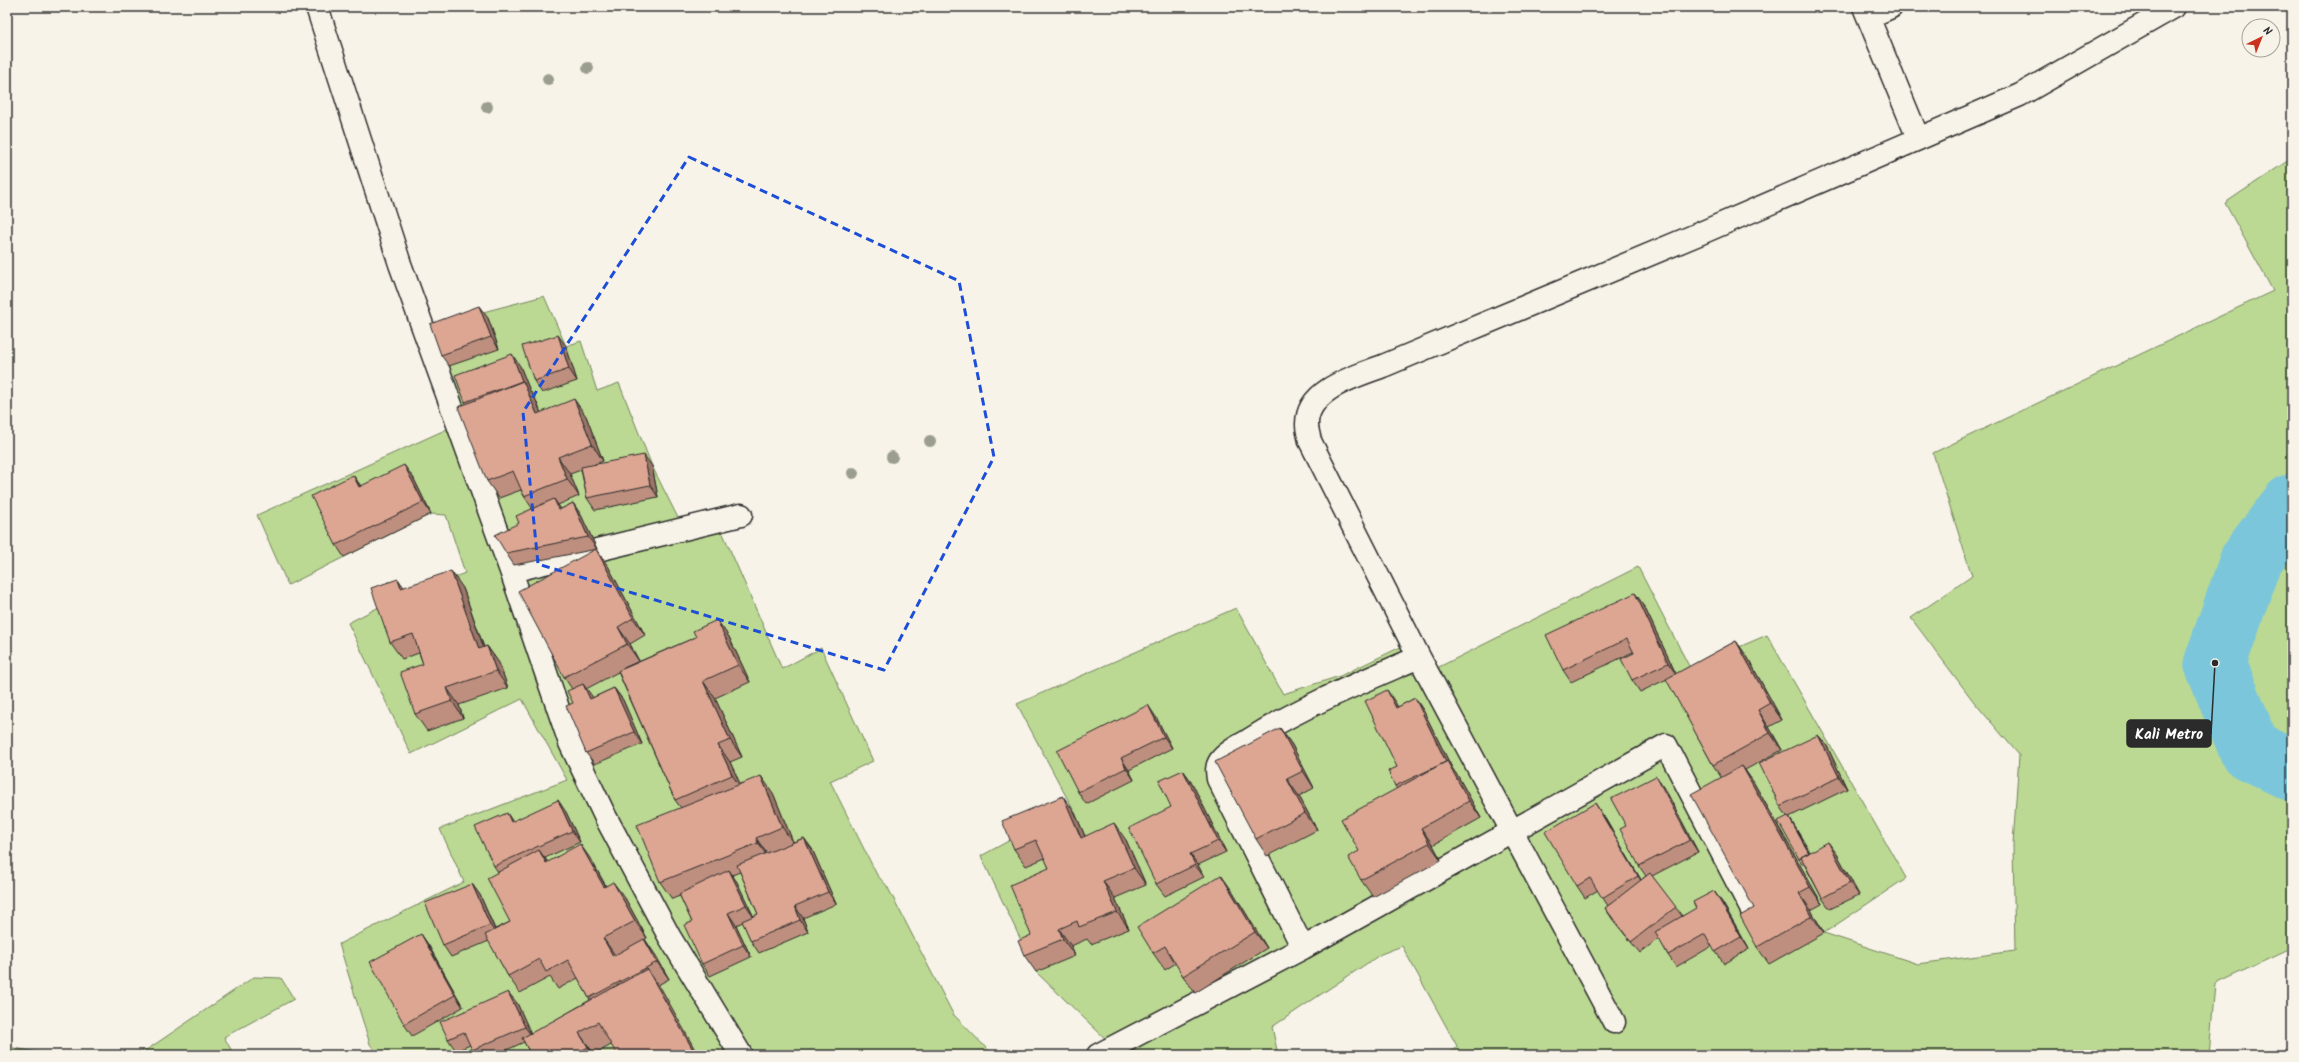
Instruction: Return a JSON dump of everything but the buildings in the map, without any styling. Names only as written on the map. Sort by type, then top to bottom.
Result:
[{"type":"street","points":[[317,7],[400,264],[512,571],[574,749],[605,816],[669,936],[741,1055]]},
{"type":"street","points":[[1891,7],[1866,12],[1918,138]]},
{"type":"street","points":[[1614,1022],[1420,657],[1310,441],[1307,425],[1313,404],[1322,395],[1349,379],[1701,233],[2020,95],[2174,7]]},
{"type":"street","points":[[512,571],[741,515]]},
{"type":"street","points":[[1303,948],[1218,779],[1216,769],[1220,761],[1230,752],[1279,722],[1329,696],[1420,657]]},
{"type":"street","points":[[1098,1055],[1303,948],[1512,829],[1666,745],[1758,922]]},
{"type":"highlighted area","points":[[689,157],[959,281],[994,457],[884,670],[538,564],[523,412]]},
{"type":"green space","points":[[2292,158],[2292,948],[2215,984],[2209,1055],[1448,1055],[1457,1046],[1402,946],[1381,954],[1272,1027],[1278,1055],[1098,1055],[1113,1046],[1036,972],[981,856],[1014,838],[1075,813],[1017,704],[1236,608],[1283,694],[1340,676],[1407,644],[1423,675],[1638,567],[1690,668],[1767,635],[1906,878],[1824,933],[1918,964],[2015,951],[2013,845],[2019,755],[1974,702],[1911,618],[1972,576],[1933,453],[2273,291],[2225,203]]},
{"type":"green space","points":[[544,296],[566,346],[581,341],[597,391],[619,383],[652,466],[681,524],[714,513],[782,669],[821,648],[873,761],[830,781],[877,875],[887,886],[953,1014],[993,1055],[378,1055],[370,1044],[339,944],[464,882],[440,829],[567,780],[522,699],[411,754],[348,623],[383,605],[465,573],[446,515],[431,514],[288,585],[257,515],[456,425],[430,326]]},
{"type":"green space","points":[[254,977],[281,978],[294,999],[224,1037],[234,1055],[126,1055],[148,1049]]},
{"type":"green space","points":[[7,1047],[56,1055],[7,1055]]},
{"type":"waterway","points":[[2292,505],[2251,559],[2215,663],[2250,750],[2292,770]]},
{"type":"place","name":"Kali Metro","points":[[2215,663]]}]
